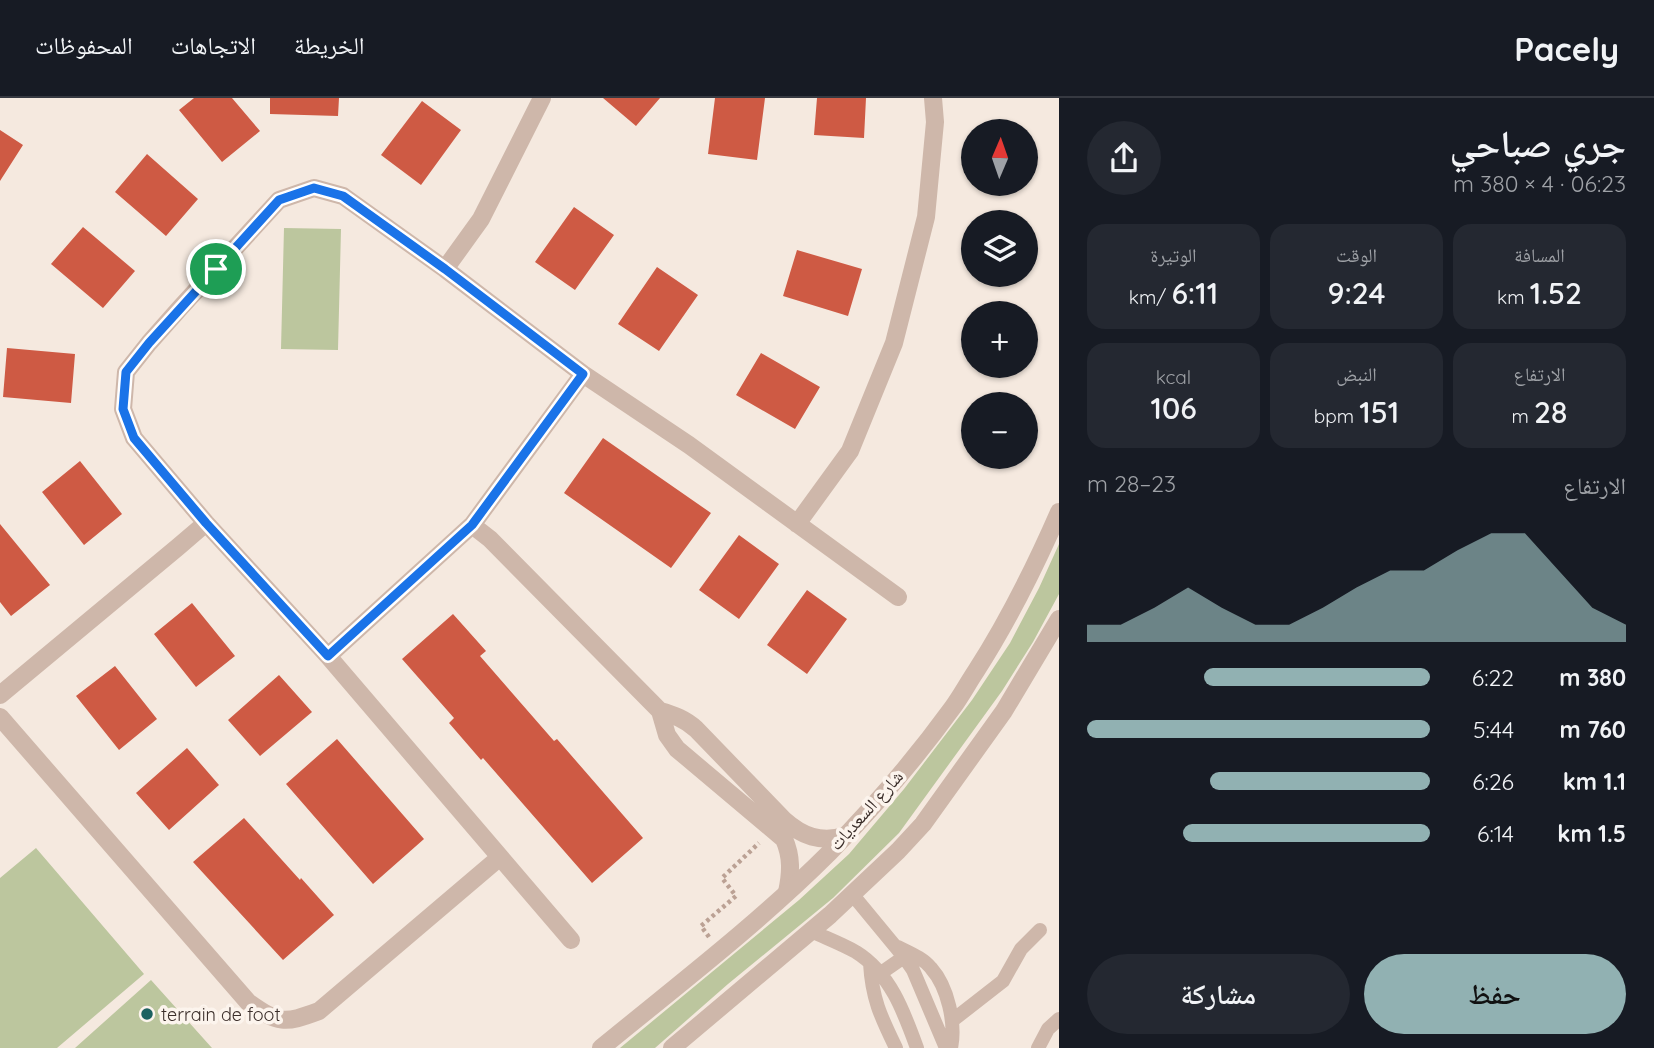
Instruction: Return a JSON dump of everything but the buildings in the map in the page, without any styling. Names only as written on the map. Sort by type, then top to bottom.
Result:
[{"type":"street","points":[[445,269],[481,219],[542,98]]},
{"type":"street","points":[[797,524],[850,452],[894,343],[926,217],[935,122],[933,98]]},
{"type":"street","points":[[571,940],[328,656],[206,523],[134,438],[123,409],[126,372],[156,335],[279,200],[314,188],[343,196],[445,269],[583,374],[689,445],[898,597]]},
{"type":"street","points":[[328,656],[472,525],[583,374]]},
{"type":"street","name":"شارع السعديات","points":[[601,1048],[720,951],[787,892],[885,793],[954,706],[997,638],[1040,556],[1059,512]]},
{"type":"street","points":[[0,695],[206,523]]},
{"type":"street","points":[[472,525],[490,539],[660,711],[678,716],[696,729],[779,825],[789,850],[787,892]]},
{"type":"street","points":[[672,1048],[811,931],[898,851],[923,824],[1004,711],[1059,619]]},
{"type":"street","points":[[660,711],[663,727],[671,742],[779,825],[818,839],[845,836]]},
{"type":"street","points":[[0,717],[248,1002],[271,1018],[294,1020],[319,1011],[499,858]]},
{"type":"lane","points":[[852,894],[913,970],[948,1048]]},
{"type":"lane","points":[[953,1020],[1003,981],[1021,949],[1040,930]]},
{"type":"lane","points":[[811,931],[857,953],[876,968],[894,993],[917,1048]]},
{"type":"lane","points":[[896,1048],[878,1012],[872,984],[876,968],[901,952]]},
{"type":"lane","points":[[901,952],[923,960],[939,978],[953,1020],[953,1033],[948,1048]]},
{"type":"lane","points":[[1038,1048],[1048,1029],[1059,1019]]},
{"type":"path","points":[[720,951],[701,926],[736,896],[722,878],[779,825]]},
{"type":"green space","points":[[284,228],[341,229],[338,350],[281,349]]},
{"type":"green space","points":[[1059,544],[1059,594],[1033,642],[1002,691],[899,833],[833,898],[655,1048],[620,1048],[799,900],[849,854],[904,789],[972,700],[1010,643]]},
{"type":"green space","points":[[36,848],[144,974],[57,1048],[0,1048],[0,878]]},
{"type":"green space","name":"terrain de foot","points":[[151,980],[212,1048],[75,1048]]},
{"type":"place","name":"terrain de foot","points":[[147,1014]]},
{"type":"route","points":[[314,188],[343,196],[445,269],[583,374],[472,525],[328,656],[206,523],[134,438],[123,409],[126,372],[216,269],[279,200],[314,188]]}]
